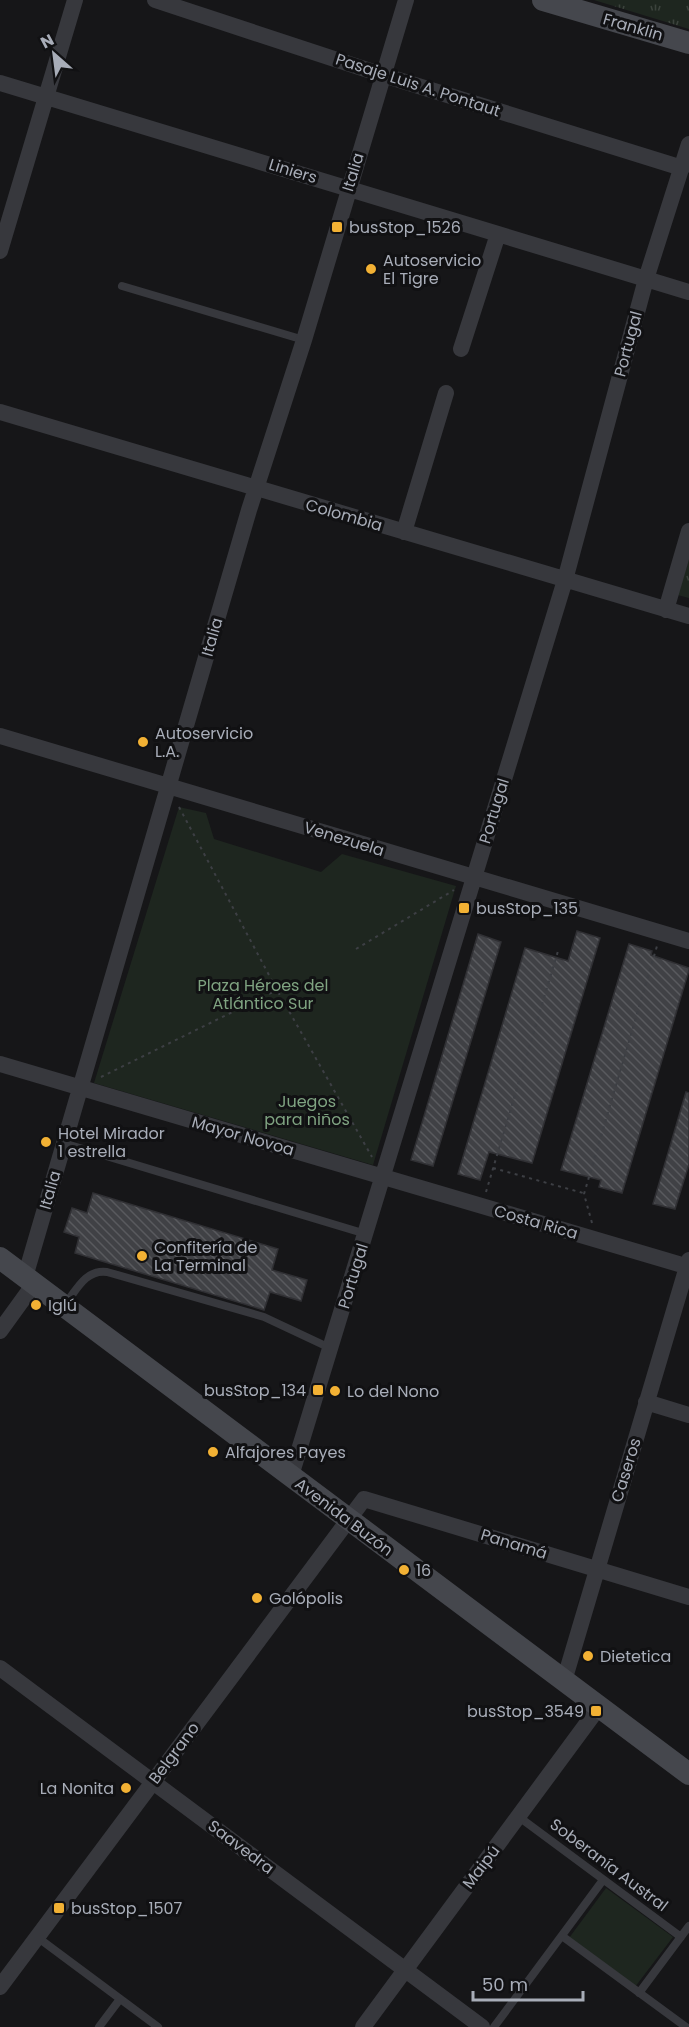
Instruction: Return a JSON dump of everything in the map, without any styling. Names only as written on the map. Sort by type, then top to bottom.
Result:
[{"type":"main road","name":"Franklin","points":[[543,0],[689,43]]},
{"type":"main road","name":"Avenida Buzón","points":[[0,1258],[689,1774]]},
{"type":"street","points":[[0,251],[75,0]]},
{"type":"street","name":"Pasaje Luis A. Pontaut","points":[[155,0],[383,75],[682,168]]},
{"type":"street","name":"Italia","points":[[0,1332],[29,1281],[79,1087],[256,489],[304,340],[406,0]]},
{"type":"street","name":"Liniers","points":[[0,82],[689,292]]},
{"type":"street","name":"Portugal","points":[[291,1476],[565,580],[646,279],[689,144]]},
{"type":"street","points":[[461,349],[498,234]]},
{"type":"street","points":[[404,532],[446,393]]},
{"type":"street","name":"Colombia","points":[[0,412],[689,616]]},
{"type":"street","points":[[666,610],[689,531]]},
{"type":"street","name":"Venezuela","points":[[0,736],[689,941]]},
{"type":"street","name":"Mayor Novoa","points":[[0,1064],[383,1177]]},
{"type":"street","name":"Costa Rica","points":[[383,1177],[688,1265]]},
{"type":"street","name":"Caseros","points":[[564,1681],[688,1265]]},
{"type":"street","points":[[646,1402],[689,1415]]},
{"type":"street","name":"Panamá","points":[[349,1520],[364,1499],[689,1597]]},
{"type":"street","name":"Belgrano","points":[[0,1987],[349,1520]]},
{"type":"street","name":"Saavedra","points":[[0,1668],[482,2027]]},
{"type":"street","name":"Maipú","points":[[363,2027],[599,1707]]},
{"type":"lane","points":[[122,286],[304,340]]},
{"type":"lane","points":[[63,1143],[366,1234]]},
{"type":"lane","points":[[64,1306],[88,1275],[98,1271],[107,1272],[264,1317],[330,1348]]},
{"type":"lane","name":"Soberanía Austral","points":[[519,1817],[681,1937]]},
{"type":"lane","points":[[494,2027],[603,1880]]},
{"type":"lane","points":[[639,1993],[689,1926]]},
{"type":"lane","points":[[562,1936],[686,2027]]},
{"type":"lane","points":[[37,1937],[158,2027]]},
{"type":"lane","points":[[99,2027],[120,1999]]},
{"type":"path","points":[[168,786],[278,990],[383,1177]]},
{"type":"path","points":[[356,949],[474,877]]},
{"type":"path","points":[[596,1240],[584,1194],[661,933]]},
{"type":"path","points":[[482,1206],[558,951]]},
{"type":"path","points":[[79,1087],[278,990]]},
{"type":"path","points":[[493,1168],[584,1194]]},
{"type":"green space","points":[[594,0],[689,0],[689,29]]},
{"type":"green space","points":[[689,559],[689,598],[678,595]]},
{"type":"green space","name":"Plaza Héroes del Atlántico Sur","points":[[179,807],[206,813],[214,839],[321,872],[342,854],[456,886],[373,1165],[94,1083]]},
{"type":"green space","points":[[606,1888],[673,1937],[635,1987],[569,1938]]},
{"type":"building","points":[[577,931],[600,938],[532,1163],[489,1152],[480,1180],[458,1174],[525,948],[568,961]]},
{"type":"building","points":[[478,934],[501,942],[433,1166],[411,1160]]},
{"type":"building","points":[[629,944],[652,951],[651,955],[689,968],[689,970],[622,1193],[599,1187],[601,1180],[561,1170]]},
{"type":"building","points":[[686,1092],[689,1093],[689,1164],[675,1209],[653,1204]]},
{"type":"building","points":[[93,1193],[278,1249],[272,1270],[307,1280],[301,1301],[270,1292],[264,1310],[75,1253],[79,1237],[64,1232],[72,1208],[87,1213]]},
{"type":"place","name":"busStop_1526","points":[[337,227]]},
{"type":"place","name":"Autoservicio El Tigre","points":[[371,269]]},
{"type":"place","name":"Autoservicio L.A.","points":[[143,742]]},
{"type":"place","name":"busStop_135","points":[[464,908]]},
{"type":"place","name":"Hotel Mirador 1 estrella","points":[[46,1142]]},
{"type":"place","name":"Confitería de La Terminal","points":[[142,1256]]},
{"type":"place","name":"Iglú","points":[[36,1305]]},
{"type":"place","name":"busStop_134","points":[[318,1390]]},
{"type":"place","name":"Lo del Nono","points":[[335,1391]]},
{"type":"place","name":"Alfajores Payes","points":[[213,1452]]},
{"type":"place","name":"16","points":[[404,1570]]},
{"type":"place","name":"Golópolis","points":[[257,1598]]},
{"type":"place","name":"Dietetica","points":[[588,1656]]},
{"type":"place","name":"busStop_3549","points":[[596,1711]]},
{"type":"place","name":"La Nonita","points":[[126,1788]]},
{"type":"place","name":"busStop_1507","points":[[59,1908]]},
{"type":"park label","name":"Juegos para niños","points":[[307,1110]]}]
